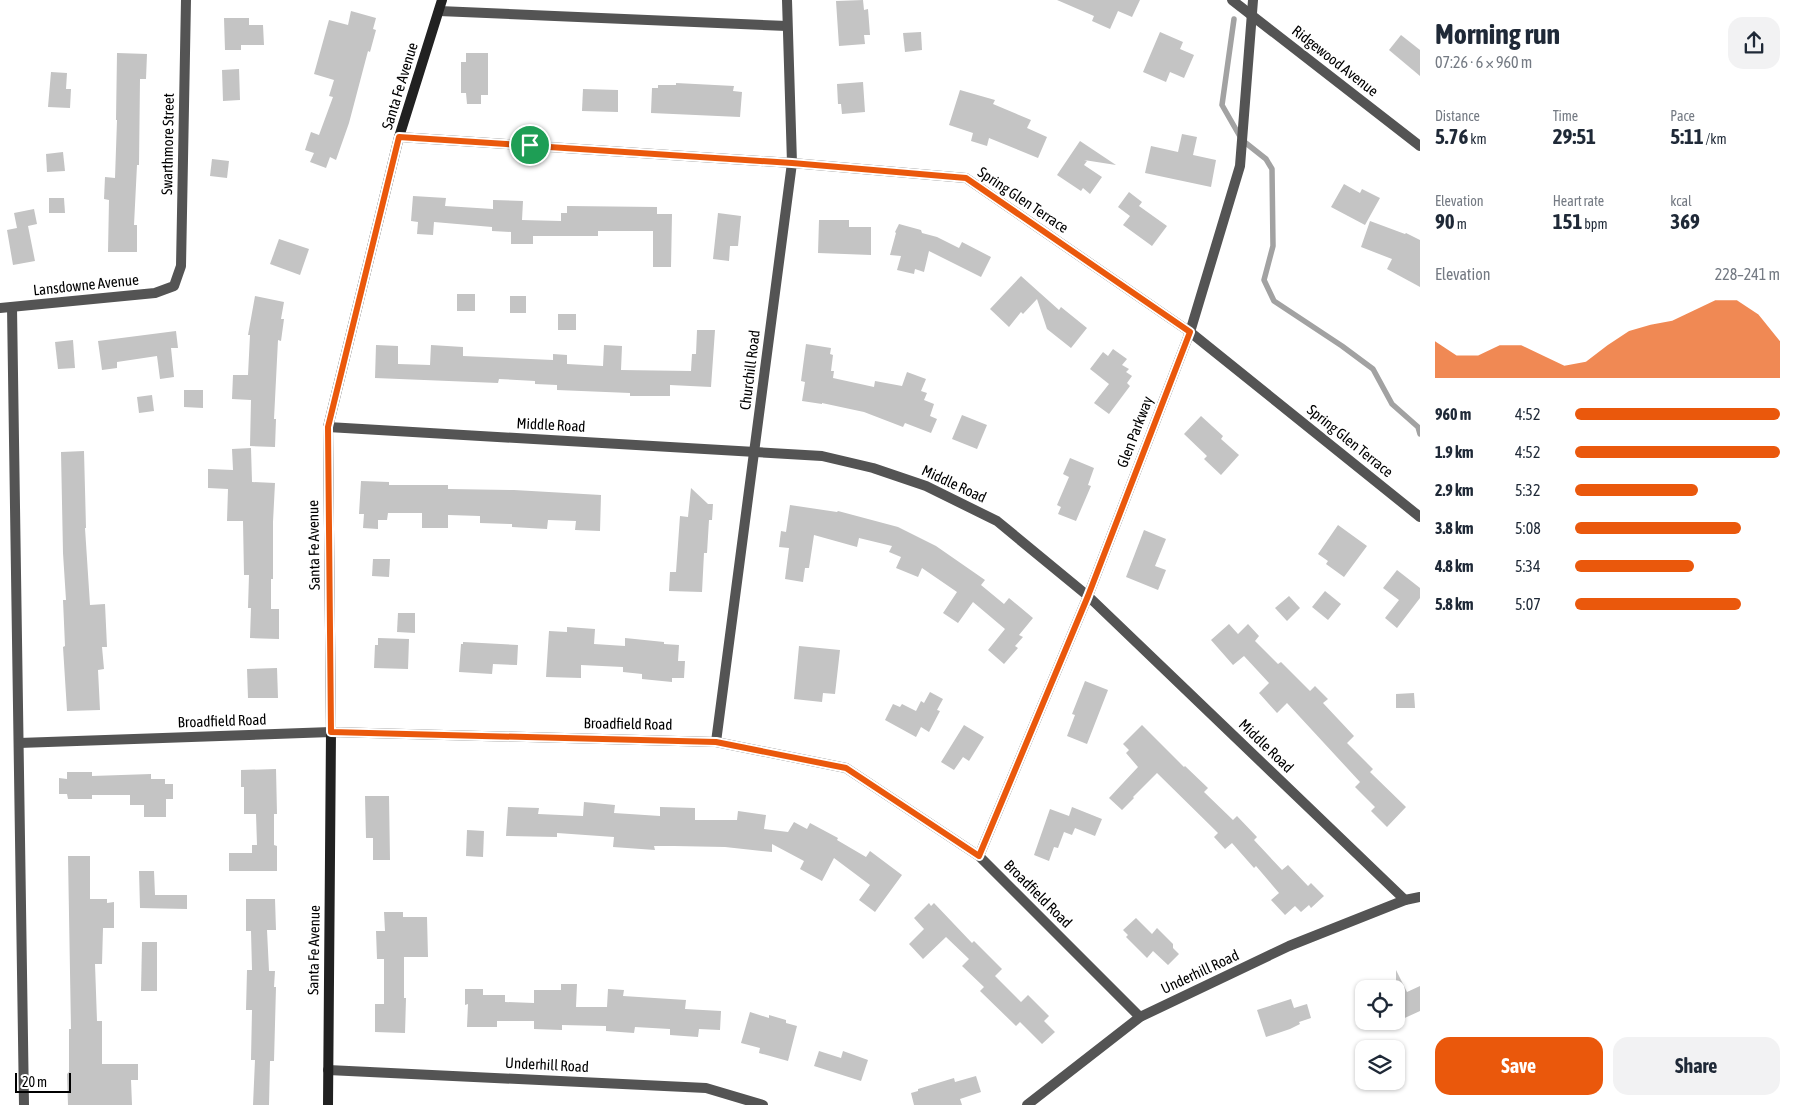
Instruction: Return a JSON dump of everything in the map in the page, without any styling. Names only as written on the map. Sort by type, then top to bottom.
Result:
[{"type":"main road","name":"Santa Fe Avenue","points":[[328,1105],[331,732],[328,427],[399,137],[442,0]]},
{"type":"street","name":"Swarthmore Street","points":[[174,286],[182,266],[186,0]]},
{"type":"street","name":"Churchill Road","points":[[716,742],[792,163],[787,0]]},
{"type":"street","name":"Ridgewood Avenue","points":[[1232,0],[1420,146]]},
{"type":"street","name":"Glen Parkway","points":[[979,856],[1088,596],[1190,332],[1240,166],[1254,0]]},
{"type":"street","points":[[439,11],[788,26]]},
{"type":"street","name":"Spring Glen Terrace","points":[[399,137],[792,163],[966,178],[1190,332],[1420,517]]},
{"type":"street","name":"Lansdowne Avenue","points":[[0,308],[155,293],[174,286]]},
{"type":"street","points":[[12,307],[24,1105]]},
{"type":"street","name":"Middle Road","points":[[328,427],[822,456],[873,468],[926,486],[997,521],[1088,596],[1406,900]]},
{"type":"street","name":"Broadfield Road","points":[[19,743],[331,732],[716,742],[846,768],[979,856],[1140,1017]]},
{"type":"street","points":[[1406,900],[1420,897]]},
{"type":"street","name":"Underhill Road","points":[[1027,1105],[1140,1017],[1290,946],[1406,900]]},
{"type":"street","name":"Underhill Road","points":[[328,1070],[706,1088],[763,1105]]},
{"type":"building","points":[[863,0],[864,10],[868,9],[870,35],[864,35],[865,44],[839,46],[836,1]]},
{"type":"building","points":[[1057,0],[1140,0],[1132,17],[1118,11],[1110,29],[1092,21],[1094,16]]},
{"type":"building","points":[[351,11],[376,18],[373,29],[376,30],[370,52],[368,51],[349,123],[336,160],[330,157],[326,168],[310,162],[314,153],[305,150],[311,132],[319,135],[333,97],[329,96],[334,80],[314,74],[329,20],[348,25]]},
{"type":"building","points":[[224,18],[249,18],[249,25],[263,25],[264,45],[241,45],[241,50],[225,50]]},
{"type":"building","points":[[921,32],[922,50],[905,52],[903,33]]},
{"type":"building","points":[[1160,32],[1183,42],[1180,49],[1194,55],[1184,78],[1170,72],[1166,82],[1143,72]]},
{"type":"building","points":[[1401,35],[1420,50],[1420,76],[1389,50]]},
{"type":"building","points":[[117,53],[147,54],[146,79],[140,79],[139,165],[137,165],[134,225],[137,225],[137,252],[108,252],[109,200],[104,199],[105,177],[115,178]]},
{"type":"building","points":[[466,53],[488,53],[488,95],[481,95],[481,104],[467,104],[466,93],[461,93],[461,62],[466,62]]},
{"type":"building","points":[[239,69],[240,100],[223,101],[222,70]]},
{"type":"building","points":[[51,72],[67,73],[66,89],[71,89],[70,108],[48,107]]},
{"type":"building","points":[[863,82],[865,112],[842,114],[841,104],[838,104],[837,84]]},
{"type":"building","points":[[676,83],[734,86],[733,91],[742,92],[740,117],[651,113],[652,88],[658,88],[658,85],[676,85]]},
{"type":"building","points":[[583,89],[618,90],[618,112],[582,111]]},
{"type":"building","points":[[960,90],[995,100],[993,104],[1031,120],[1027,128],[1047,137],[1038,158],[989,138],[987,146],[971,141],[973,133],[949,125]]},
{"type":"building","points":[[1182,134],[1197,137],[1193,155],[1216,160],[1211,187],[1145,173],[1151,146],[1178,152]]},
{"type":"building","points":[[1080,141],[1116,165],[1084,160],[1087,161],[1084,165],[1102,177],[1090,194],[1083,188],[1081,191],[1057,175]]},
{"type":"building","points":[[63,152],[65,171],[47,172],[46,154]]},
{"type":"building","points":[[212,159],[229,161],[227,178],[210,176]]},
{"type":"building","points":[[1344,184],[1360,193],[1362,189],[1380,198],[1365,225],[1331,207]]},
{"type":"building","points":[[1129,192],[1142,202],[1139,206],[1167,226],[1152,246],[1123,225],[1130,216],[1118,207]]},
{"type":"building","points":[[413,196],[446,198],[445,206],[493,209],[493,200],[523,201],[522,220],[561,221],[561,213],[567,213],[567,206],[657,207],[657,214],[672,214],[671,267],[653,267],[653,231],[598,231],[598,236],[533,236],[533,244],[511,244],[511,232],[492,231],[492,227],[434,222],[433,235],[417,234],[418,222],[411,221]]},
{"type":"building","points":[[49,198],[64,198],[65,213],[49,213]]},
{"type":"building","points":[[34,209],[37,224],[28,226],[35,261],[13,265],[7,230],[17,228],[14,213]]},
{"type":"building","points":[[718,213],[741,216],[738,246],[730,246],[729,261],[713,259]]},
{"type":"building","points":[[819,220],[849,220],[849,227],[871,227],[871,255],[818,253]]},
{"type":"building","points":[[1370,221],[1406,233],[1420,240],[1420,287],[1387,269],[1392,259],[1361,247]]},
{"type":"building","points":[[899,224],[921,230],[922,233],[937,237],[959,248],[962,242],[991,257],[981,277],[929,251],[924,272],[915,269],[914,274],[897,270],[901,256],[890,255],[895,232]]},
{"type":"building","points":[[279,239],[309,249],[300,275],[270,264]]},
{"type":"building","points":[[1021,276],[1059,310],[1061,307],[1087,328],[1071,348],[1047,329],[1037,299],[1023,314],[1021,312],[1009,327],[990,309]]},
{"type":"building","points":[[457,294],[475,294],[475,311],[457,311]]},
{"type":"building","points":[[255,296],[284,302],[281,319],[284,319],[281,341],[278,340],[274,419],[276,419],[275,447],[250,446],[251,400],[232,399],[233,375],[248,375],[250,335],[248,335]]},
{"type":"building","points":[[510,296],[526,296],[526,313],[510,313]]},
{"type":"building","points":[[558,314],[576,314],[576,330],[558,330]]},
{"type":"building","points":[[697,330],[715,330],[711,387],[670,385],[670,396],[630,396],[630,393],[557,390],[557,385],[535,384],[535,381],[499,379],[498,383],[375,378],[376,345],[398,346],[398,364],[430,365],[431,345],[463,347],[463,356],[553,360],[553,354],[567,355],[567,364],[603,366],[604,345],[622,346],[621,370],[691,371],[692,354],[696,354]]},
{"type":"building","points":[[176,331],[178,348],[171,348],[174,377],[160,379],[157,356],[117,362],[117,368],[102,370],[98,341]]},
{"type":"building","points":[[73,340],[75,368],[58,369],[55,342]]},
{"type":"building","points":[[806,344],[831,348],[830,354],[833,355],[831,371],[834,371],[833,378],[874,387],[875,381],[902,386],[907,372],[926,379],[921,391],[927,393],[924,400],[934,404],[930,416],[937,419],[931,433],[905,423],[903,427],[864,412],[822,403],[802,401],[805,382],[801,381]]},
{"type":"building","points":[[1113,349],[1127,359],[1122,365],[1129,369],[1126,372],[1132,376],[1127,383],[1130,386],[1109,414],[1094,403],[1109,384],[1090,369],[1103,352],[1108,356]]},
{"type":"building","points":[[184,390],[203,390],[203,408],[184,407]]},
{"type":"building","points":[[152,395],[154,411],[139,413],[137,397]]},
{"type":"building","points":[[962,415],[987,425],[977,449],[952,439]]},
{"type":"building","points":[[1201,416],[1223,436],[1221,439],[1239,455],[1221,475],[1204,459],[1207,456],[1184,434]]},
{"type":"building","points":[[251,448],[252,482],[275,483],[271,609],[279,609],[279,639],[250,638],[251,608],[248,608],[249,575],[244,575],[243,521],[227,521],[228,489],[208,488],[208,469],[233,470],[232,449]]},
{"type":"building","points":[[84,451],[85,528],[90,605],[105,604],[107,647],[102,647],[104,669],[98,670],[100,710],[67,711],[63,647],[65,646],[63,600],[66,600],[61,452]]},
{"type":"building","points":[[1070,458],[1094,468],[1088,485],[1091,486],[1076,521],[1058,514],[1061,507],[1057,505],[1069,477],[1063,474]]},
{"type":"building","points":[[361,481],[389,482],[389,485],[448,485],[448,489],[514,490],[601,495],[600,531],[575,530],[576,521],[548,520],[547,529],[512,527],[512,524],[480,523],[480,516],[448,515],[448,528],[422,528],[422,513],[388,513],[387,520],[378,520],[378,529],[363,528],[364,514],[359,514]]},
{"type":"building","points":[[691,488],[708,504],[713,504],[712,520],[709,520],[707,553],[704,553],[702,592],[669,591],[670,572],[676,572],[680,516],[688,517]]},
{"type":"building","points":[[790,505],[838,511],[898,527],[936,546],[985,580],[981,585],[1004,604],[1009,598],[1033,618],[1019,635],[1023,637],[1015,646],[1018,648],[1004,664],[988,650],[1005,629],[973,602],[958,623],[943,613],[957,592],[922,568],[918,577],[896,568],[901,557],[889,552],[892,546],[859,538],[857,547],[814,535],[809,568],[805,568],[803,582],[785,579],[789,548],[779,547],[781,531],[786,532]]},
{"type":"building","points":[[1338,525],[1367,546],[1344,577],[1326,564],[1328,561],[1318,554]]},
{"type":"building","points":[[1144,530],[1166,539],[1155,566],[1166,570],[1158,590],[1126,577]]},
{"type":"building","points":[[373,559],[390,559],[389,577],[372,576]]},
{"type":"building","points":[[1397,570],[1420,588],[1420,598],[1397,628],[1385,618],[1399,600],[1383,588]]},
{"type":"building","points":[[1325,591],[1341,604],[1328,620],[1312,607]]},
{"type":"building","points":[[1289,596],[1300,608],[1287,621],[1275,608]]},
{"type":"building","points":[[398,613],[415,613],[415,633],[397,632]]},
{"type":"building","points":[[1229,624],[1238,634],[1248,624],[1259,636],[1255,641],[1278,664],[1281,662],[1310,691],[1315,686],[1328,699],[1323,703],[1354,736],[1347,743],[1373,769],[1370,772],[1406,807],[1387,827],[1371,811],[1375,807],[1355,787],[1360,782],[1287,703],[1277,713],[1259,693],[1269,683],[1244,656],[1233,665],[1211,640]]},
{"type":"building","points":[[567,627],[595,629],[594,644],[625,646],[625,638],[679,645],[678,661],[685,661],[684,678],[672,678],[672,682],[642,679],[642,674],[623,672],[623,667],[581,665],[581,678],[546,677],[549,631],[567,632]]},
{"type":"building","points":[[378,638],[409,639],[408,669],[374,668],[375,645],[378,645]]},
{"type":"building","points":[[463,642],[518,645],[517,665],[493,664],[492,674],[459,672],[461,644]]},
{"type":"building","points":[[799,646],[840,650],[835,694],[823,693],[822,702],[794,699]]},
{"type":"building","points":[[277,668],[278,698],[248,698],[247,669]]},
{"type":"building","points":[[1085,681],[1108,690],[1087,744],[1067,736],[1075,715],[1072,714]]},
{"type":"building","points":[[930,692],[943,699],[937,710],[940,711],[929,732],[921,727],[916,737],[885,720],[893,704],[900,707],[902,704],[916,711],[921,701],[924,703]]},
{"type":"building","points":[[1414,693],[1415,708],[1396,708],[1396,694]]},
{"type":"building","points":[[964,725],[984,737],[969,761],[963,757],[954,770],[941,762]]},
{"type":"building","points":[[1142,725],[1208,788],[1204,792],[1233,820],[1237,816],[1257,837],[1254,840],[1282,870],[1288,865],[1308,886],[1311,883],[1324,896],[1311,908],[1309,905],[1301,912],[1295,906],[1285,915],[1271,900],[1279,893],[1256,866],[1254,868],[1232,843],[1225,849],[1214,837],[1218,833],[1157,773],[1122,810],[1109,798],[1138,767],[1126,753],[1129,750],[1123,744]]},
{"type":"building","points":[[276,769],[277,814],[274,814],[274,845],[277,846],[277,871],[229,871],[229,853],[252,853],[252,845],[257,845],[256,814],[244,814],[244,787],[241,787],[241,770]]},
{"type":"building","points":[[67,772],[92,772],[92,776],[151,774],[151,779],[165,779],[165,784],[173,784],[173,799],[166,799],[166,817],[144,817],[144,805],[130,805],[130,795],[92,795],[92,799],[68,799],[67,794],[59,794],[59,778],[67,779]]},
{"type":"building","points":[[365,796],[389,796],[390,860],[373,860],[373,838],[366,838]]},
{"type":"building","points":[[584,802],[615,805],[614,813],[660,816],[660,807],[695,808],[695,820],[737,820],[738,811],[766,815],[764,829],[788,832],[794,822],[807,829],[810,823],[838,838],[837,840],[866,857],[870,851],[902,875],[875,912],[859,900],[870,885],[834,858],[822,881],[800,869],[804,861],[772,844],[772,852],[725,847],[674,846],[654,846],[655,850],[613,847],[614,837],[557,833],[557,837],[506,836],[508,807],[539,808],[538,814],[583,816]]},
{"type":"building","points":[[1072,807],[1102,819],[1095,836],[1075,828],[1072,835],[1064,832],[1058,848],[1054,847],[1049,861],[1034,855],[1050,809],[1069,816]]},
{"type":"building","points":[[467,830],[484,831],[483,857],[466,856]]},
{"type":"building","points":[[68,856],[90,856],[90,899],[107,899],[107,903],[114,902],[114,928],[103,928],[102,964],[95,964],[97,1021],[102,1021],[102,1064],[138,1064],[138,1080],[131,1080],[132,1105],[68,1105],[67,1074],[69,1072],[69,1029],[71,1029]]},
{"type":"building","points":[[139,871],[154,871],[155,895],[187,895],[187,909],[140,908]]},
{"type":"building","points":[[246,899],[275,899],[276,930],[267,930],[269,971],[275,971],[274,987],[276,987],[274,1061],[270,1061],[269,1105],[253,1105],[255,1060],[251,1060],[252,1010],[246,1010],[247,970],[252,970],[251,931],[246,931]]},
{"type":"building","points":[[929,903],[931,906],[934,903],[972,943],[974,941],[1002,969],[995,976],[1021,1002],[1028,995],[1049,1016],[1044,1021],[1055,1032],[1042,1044],[1020,1022],[1016,1026],[980,991],[984,987],[962,966],[969,959],[946,937],[923,959],[909,944],[924,929],[914,918]]},
{"type":"building","points":[[384,912],[403,912],[403,917],[427,917],[428,957],[404,957],[405,1033],[375,1032],[375,1004],[384,1004],[384,959],[377,959],[376,931],[385,931]]},
{"type":"building","points":[[1136,918],[1152,934],[1157,928],[1173,944],[1173,948],[1179,954],[1168,965],[1153,951],[1147,958],[1126,937],[1128,935],[1123,930]]},
{"type":"building","points":[[142,942],[157,942],[157,991],[141,991]]},
{"type":"building","points":[[1396,970],[1401,980],[1396,980]]},
{"type":"building","points":[[561,984],[577,984],[576,1007],[607,1007],[608,989],[624,990],[623,996],[686,1000],[685,1009],[721,1011],[720,1030],[699,1029],[698,1037],[670,1035],[670,1029],[635,1027],[634,1033],[606,1031],[606,1026],[562,1025],[562,1030],[534,1029],[534,1021],[497,1021],[497,1027],[467,1027],[468,1004],[465,1005],[465,989],[483,989],[483,995],[505,995],[505,1002],[534,1003],[534,990],[561,990]]},
{"type":"building","points":[[1420,986],[1420,1011],[1405,1018],[1405,988],[1407,992]]},
{"type":"building","points":[[1291,999],[1294,1008],[1307,1004],[1311,1018],[1299,1022],[1300,1024],[1290,1029],[1266,1037],[1257,1010]]},
{"type":"building","points":[[750,1012],[769,1018],[769,1015],[786,1020],[786,1023],[797,1026],[788,1061],[759,1053],[760,1048],[741,1043]]},
{"type":"building","points":[[819,1051],[841,1058],[843,1051],[868,1060],[861,1081],[814,1066]]},
{"type":"building","points":[[976,1076],[981,1092],[960,1099],[962,1105],[914,1105],[911,1093],[918,1091],[918,1089],[954,1078],[955,1082]]},
{"type":"waterway","points":[[1234,19],[1222,105],[1242,140],[1266,159],[1272,169],[1273,246],[1264,280],[1274,301],[1373,369],[1392,404],[1418,427],[1420,434]]},
{"type":"route","points":[[399,137],[530,145],[792,163],[966,178],[1190,332],[1088,596],[979,856],[846,768],[716,742],[331,732],[328,427],[399,137]]}]
